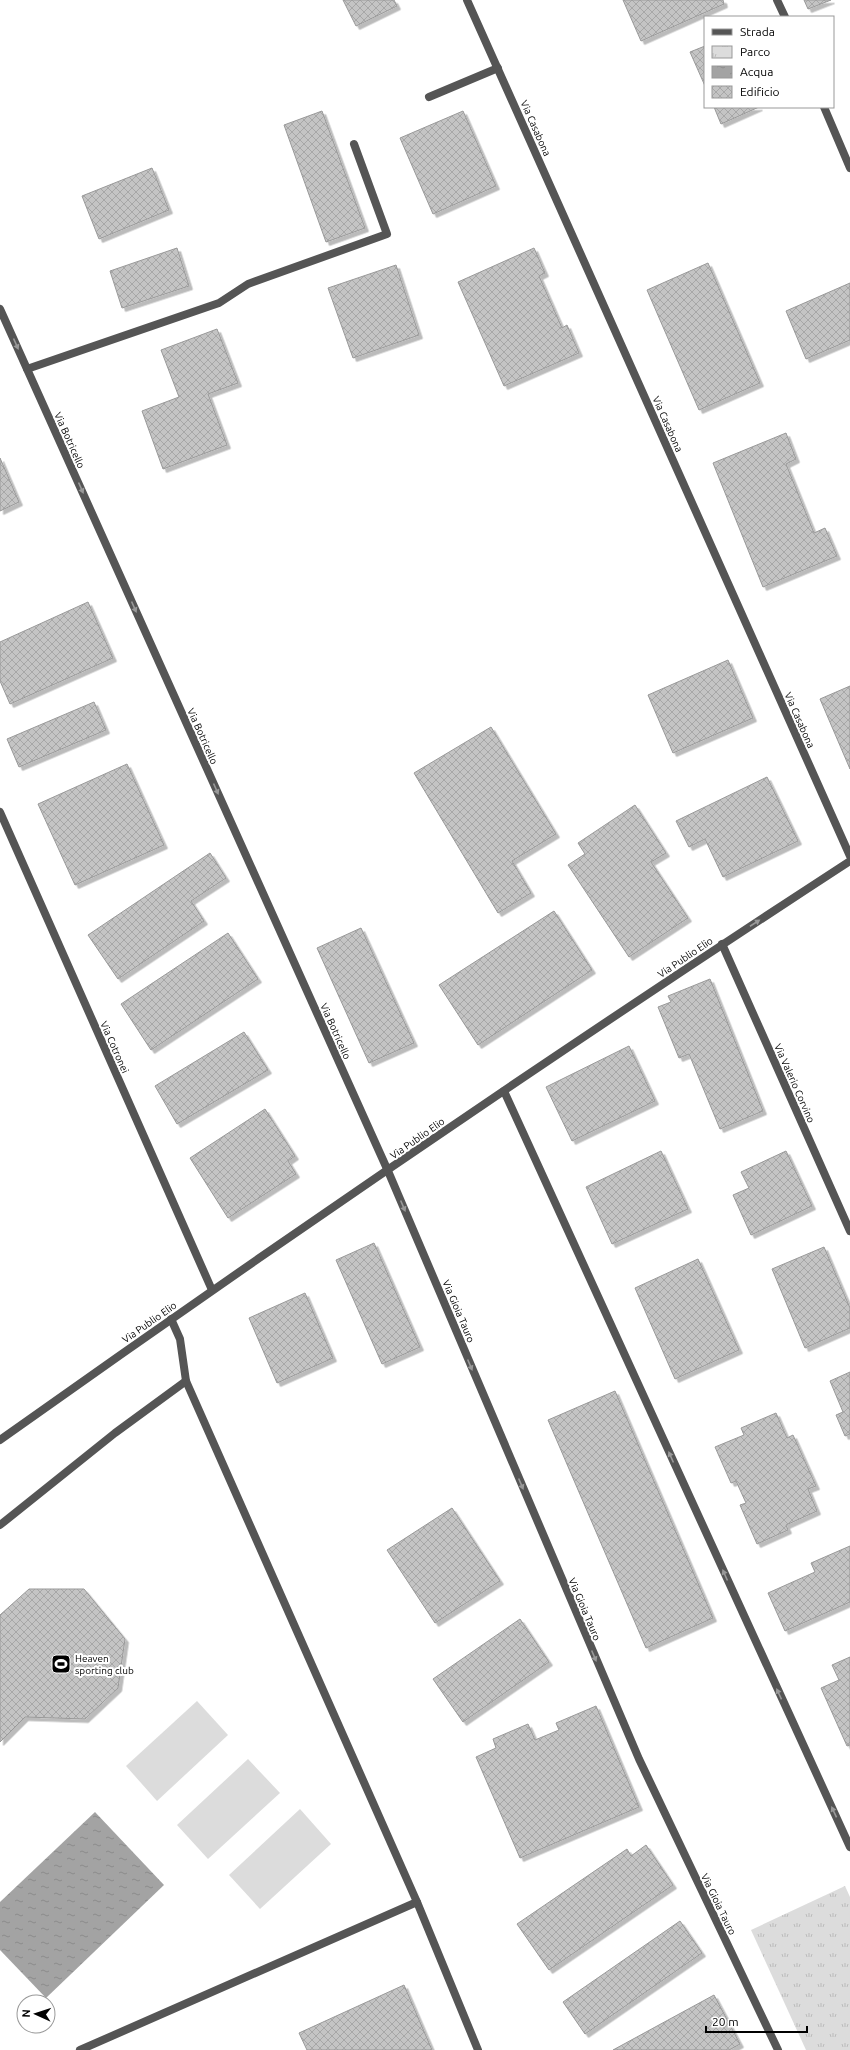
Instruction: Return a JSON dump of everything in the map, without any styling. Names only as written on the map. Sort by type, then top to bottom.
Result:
[{"type":"street","name":"Via Casabona","points":[[467,0],[850,856]]},
{"type":"street","points":[[777,0],[784,16]]},
{"type":"street","points":[[429,97],[498,68]]},
{"type":"street","points":[[824,108],[850,168]]},
{"type":"street","points":[[27,369],[219,303],[248,284],[387,234],[354,144]]},
{"type":"street","name":"Via Botricello","points":[[0,309],[388,1170]]},
{"type":"street","name":"Via Cotronei","points":[[0,812],[212,1290]]},
{"type":"street","name":"Via Publio Elio","points":[[0,1440],[212,1290],[722,944],[850,860]]},
{"type":"street","name":"Via Valerio Corvino","points":[[722,944],[850,1231]]},
{"type":"street","points":[[504,1091],[850,1847]]},
{"type":"street","name":"Via Gioia Tauro","points":[[388,1170],[636,1753],[778,2050]]},
{"type":"street","points":[[171,1319],[180,1340],[186,1381],[417,1902],[478,2050]]},
{"type":"street","points":[[0,1525],[115,1433],[186,1381]]},
{"type":"street","points":[[80,2050],[417,1902]]},
{"type":"green space","points":[[197,1701],[228,1735],[157,1801],[126,1766]]},
{"type":"green space","points":[[248,1759],[280,1793],[208,1859],[177,1825]]},
{"type":"green space","points":[[300,1809],[331,1844],[260,1909],[229,1875]]},
{"type":"green space","points":[[845,1886],[850,1897],[850,2050],[806,2050],[751,1930]]},
{"type":"water","points":[[95,1812],[164,1885],[50,1994],[42,1994],[0,1950],[0,1902]]},
{"type":"building","points":[[343,0],[394,0],[397,6],[356,26]]},
{"type":"building","points":[[623,0],[723,0],[724,4],[641,41]]},
{"type":"building","points":[[804,0],[831,0],[808,9]]},
{"type":"building","points":[[704,46],[704,84],[690,52]]},
{"type":"building","points":[[714,108],[757,108],[721,124]]},
{"type":"building","points":[[322,111],[365,228],[326,242],[284,125]]},
{"type":"building","points":[[463,111],[496,186],[433,214],[400,138]]},
{"type":"building","points":[[152,168],[169,210],[99,239],[82,196]]},
{"type":"building","points":[[177,248],[189,286],[122,308],[110,271]]},
{"type":"building","points":[[534,248],[545,273],[539,276],[562,328],[567,325],[579,353],[504,386],[458,282]]},
{"type":"building","points":[[708,263],[760,383],[699,410],[647,290]]},
{"type":"building","points":[[396,265],[419,335],[353,358],[328,288]]},
{"type":"building","points":[[850,283],[850,340],[806,359],[786,311]]},
{"type":"building","points":[[217,329],[238,383],[208,394],[227,445],[163,469],[142,411],[179,397],[161,350]]},
{"type":"building","points":[[786,433],[796,459],[786,464],[814,533],[825,528],[837,556],[763,587],[713,463]]},
{"type":"building","points":[[0,458],[19,502],[0,511]]},
{"type":"building","points":[[88,602],[113,658],[10,704],[0,681],[0,642]]},
{"type":"building","points":[[728,660],[753,718],[673,753],[648,695]]},
{"type":"building","points":[[850,686],[850,769],[820,699]]},
{"type":"building","points":[[94,702],[106,730],[19,767],[7,739]]},
{"type":"building","points":[[491,727],[556,834],[512,861],[531,893],[498,913],[414,773]]},
{"type":"building","points":[[127,764],[164,845],[75,885],[38,804]]},
{"type":"building","points":[[767,777],[798,841],[723,877],[705,839],[689,847],[676,821]]},
{"type":"building","points":[[635,805],[666,853],[651,862],[688,918],[629,957],[568,865],[585,854],[578,843]]},
{"type":"building","points":[[210,853],[226,878],[191,901],[204,921],[118,979],[88,935]]},
{"type":"building","points":[[554,911],[592,970],[478,1045],[439,985]]},
{"type":"building","points":[[361,928],[414,1043],[369,1063],[317,948]]},
{"type":"building","points":[[228,933],[258,979],[151,1050],[121,1004]]},
{"type":"building","points":[[710,979],[763,1111],[720,1129],[689,1054],[679,1058],[658,1007],[671,1002],[668,996]]},
{"type":"building","points":[[244,1032],[268,1070],[177,1124],[155,1086]]},
{"type":"building","points":[[629,1046],[655,1101],[572,1141],[546,1087]]},
{"type":"building","points":[[265,1109],[295,1156],[288,1161],[296,1174],[228,1218],[190,1158]]},
{"type":"building","points":[[661,1151],[688,1209],[612,1244],[586,1187]]},
{"type":"building","points":[[786,1151],[812,1206],[751,1235],[733,1195],[749,1188],[741,1172]]},
{"type":"building","points":[[374,1243],[420,1347],[382,1364],[336,1260]]},
{"type":"building","points":[[824,1247],[850,1308],[850,1328],[805,1348],[772,1269]]},
{"type":"building","points":[[698,1259],[739,1350],[675,1379],[635,1288]]},
{"type":"building","points":[[305,1293],[333,1358],[277,1383],[249,1318]]},
{"type":"building","points":[[850,1372],[850,1434],[845,1436],[836,1415],[843,1412],[830,1381]]},
{"type":"building","points":[[615,1391],[713,1618],[646,1648],[548,1420]]},
{"type":"building","points":[[776,1413],[787,1438],[793,1435],[816,1486],[808,1489],[817,1511],[786,1525],[788,1530],[757,1544],[740,1505],[746,1503],[736,1481],[731,1483],[715,1447],[744,1435],[741,1428]]},
{"type":"building","points":[[452,1508],[500,1581],[435,1623],[387,1550]]},
{"type":"building","points":[[850,1546],[850,1602],[785,1631],[768,1593],[815,1572],[811,1563]]},
{"type":"building","name":"Heaven sporting club","points":[[29,1589],[84,1589],[125,1639],[118,1688],[85,1719],[25,1717],[0,1742],[0,1615]]},
{"type":"building","points":[[520,1619],[549,1662],[463,1722],[433,1679]]},
{"type":"building","points":[[850,1657],[850,1745],[847,1746],[821,1688],[839,1680],[832,1665]]},
{"type":"building","points":[[596,1706],[639,1807],[520,1858],[476,1757],[496,1748],[493,1739],[528,1724],[535,1740],[559,1730],[556,1723]]},
{"type":"building","points":[[646,1845],[673,1885],[549,1970],[517,1924],[627,1849],[631,1856]]},
{"type":"building","points":[[680,1921],[702,1953],[585,2034],[563,2002]]},
{"type":"building","points":[[404,1985],[432,2050],[307,2050],[299,2033]]},
{"type":"building","points":[[714,1995],[740,2044],[729,2050],[613,2050]]},
{"type":"place","name":"Heaven sporting club","points":[[61,1664]]}]
